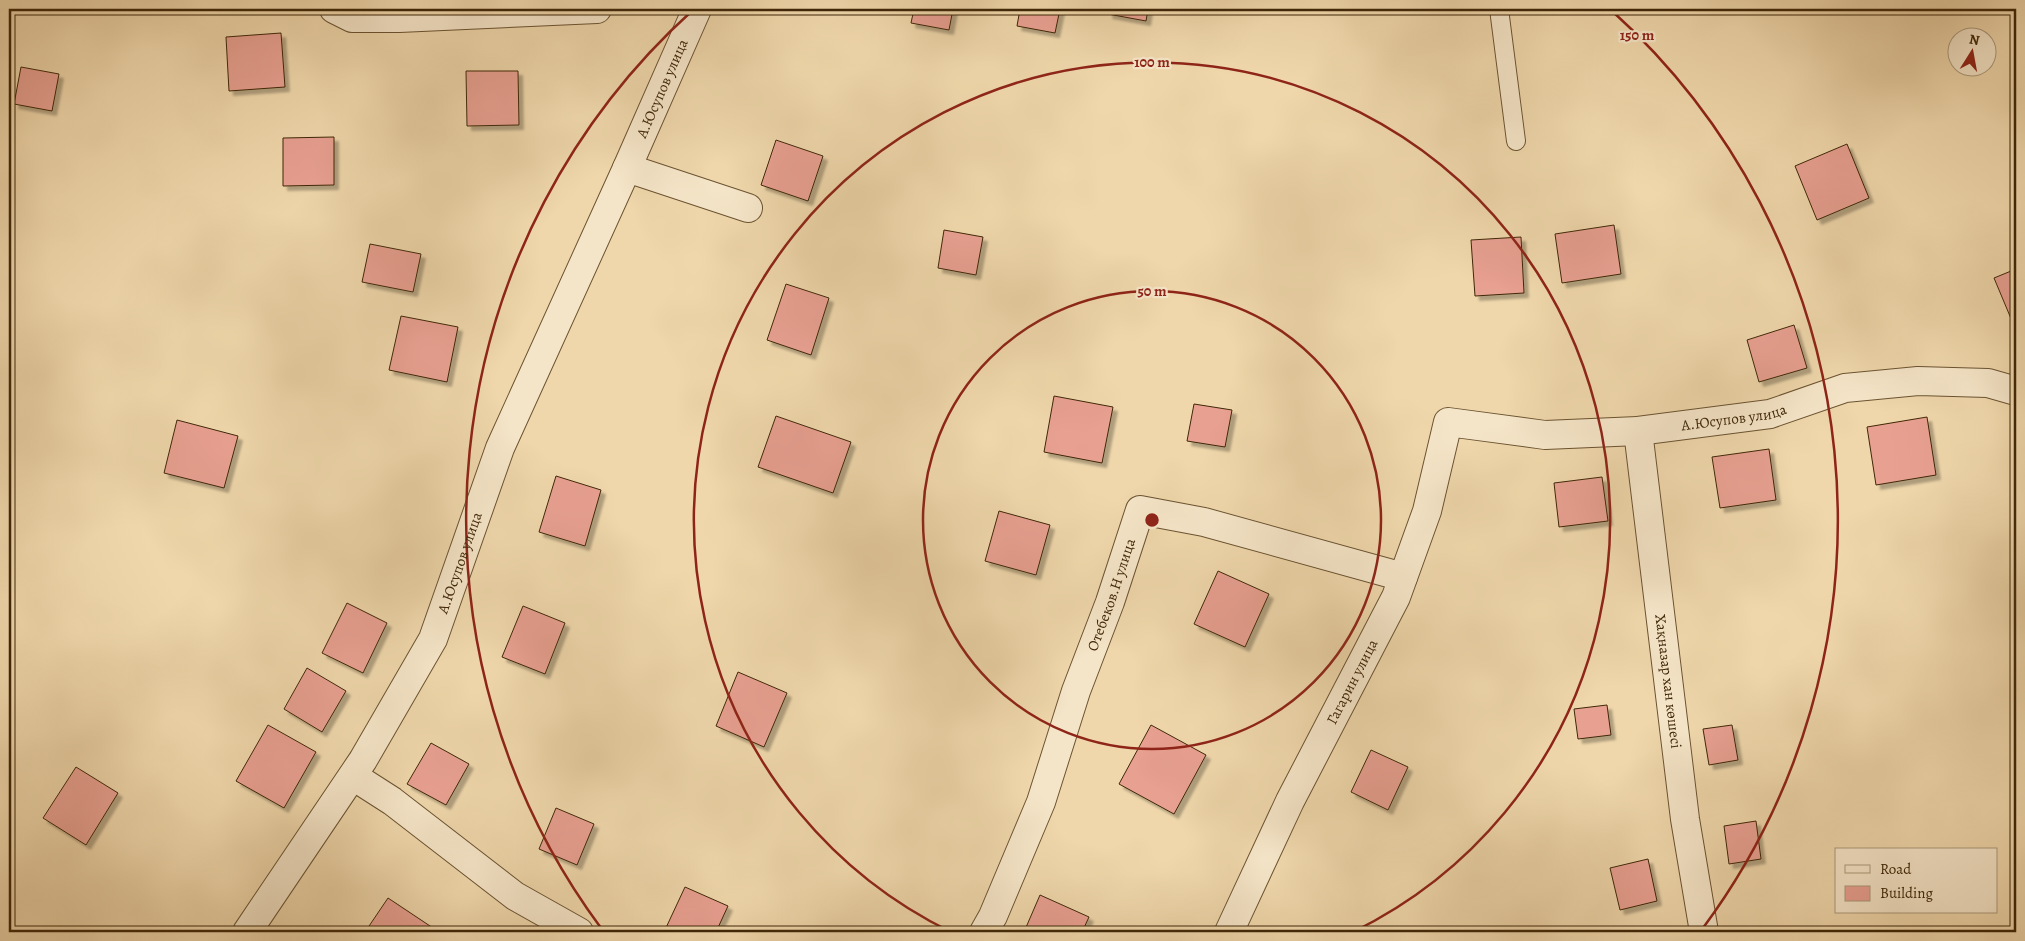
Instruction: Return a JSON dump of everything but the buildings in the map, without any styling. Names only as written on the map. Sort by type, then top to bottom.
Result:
[{"type":"street","points":[[334,9],[352,18],[399,18],[597,9]]},
{"type":"street","name":"А.Юсупов улица","points":[[247,932],[353,776],[433,639],[500,448],[697,9]]},
{"type":"street","points":[[627,168],[748,208]]},
{"type":"street","name":"А.Юсупов улица","points":[[1448,422],[1545,435],[1638,431],[1770,414],[1845,388],[1918,381],[1988,383],[2016,391]]},
{"type":"street","name":"Гагарин улица","points":[[1229,932],[1290,801],[1388,614],[1427,511],[1448,422]]},
{"type":"street","name":"Хақназар хан көшесі","points":[[1638,431],[1685,819],[1704,932]]},
{"type":"street","name":"Отебеков.Н улица","points":[[984,932],[993,916],[1041,802],[1076,691],[1110,602],[1140,510],[1204,522],[1403,577]]},
{"type":"street","points":[[353,776],[392,801],[516,896],[579,932]]},
{"type":"lane","points":[[1499,9],[1516,141]]}]
